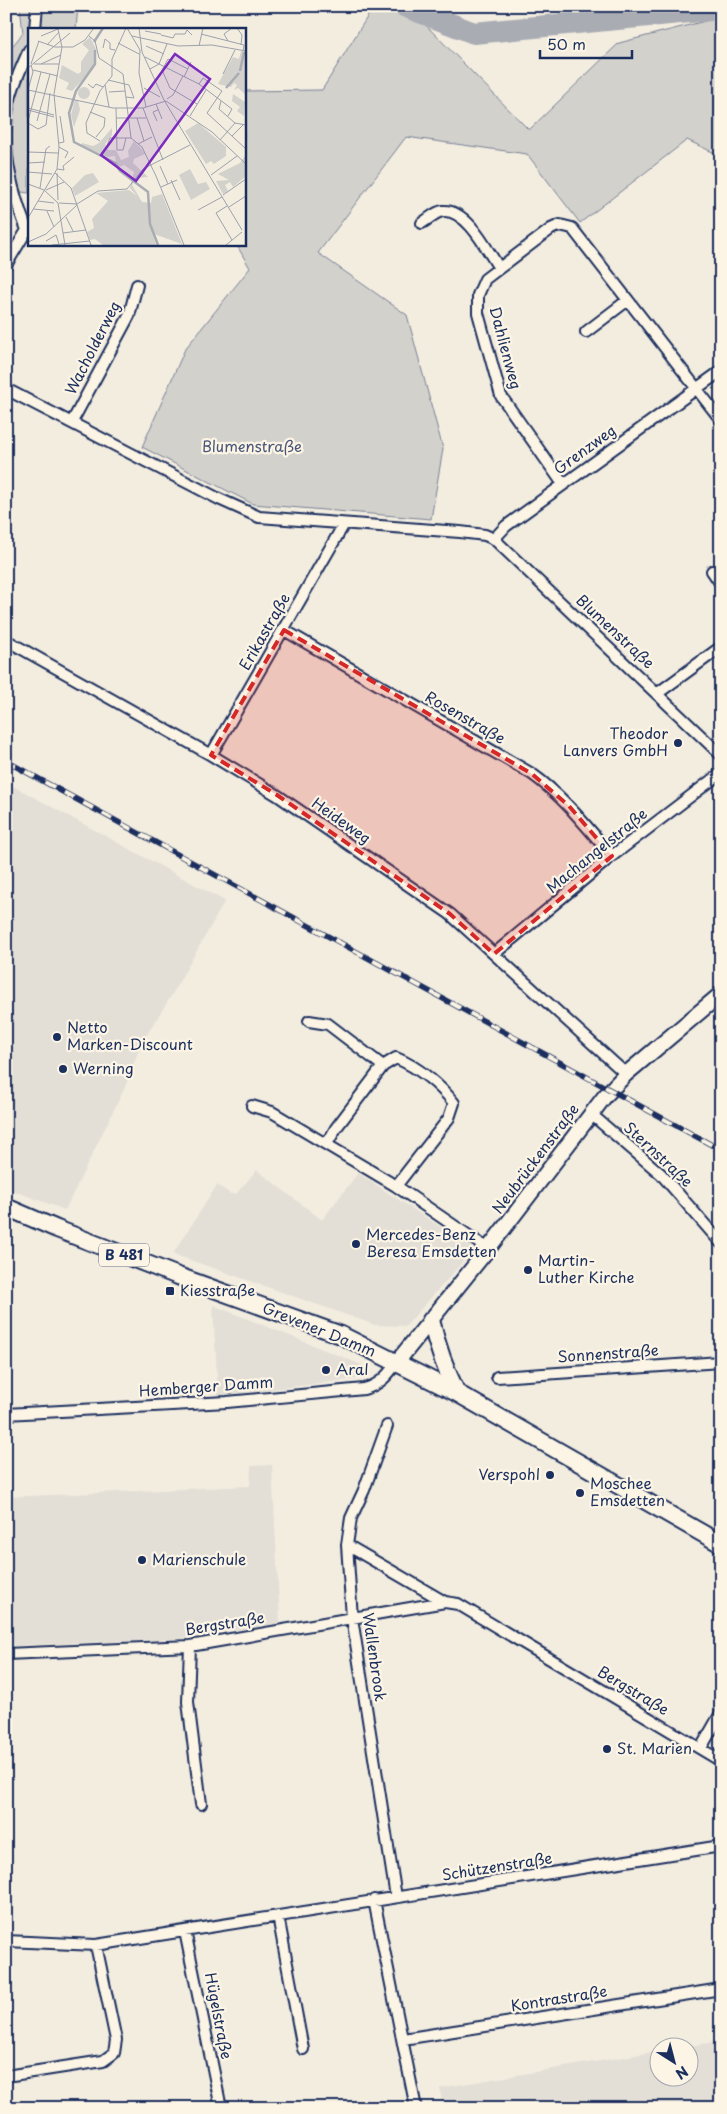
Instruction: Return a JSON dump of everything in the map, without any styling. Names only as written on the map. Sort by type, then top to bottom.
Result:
[{"type":"main road","name":"Grevener Damm","points":[[6,1207],[178,1276],[341,1335],[457,1393],[721,1544]]},
{"type":"main road","points":[[431,1320],[436,1344],[447,1374],[457,1393]]},
{"type":"street","points":[[35,28],[37,6]]},
{"type":"street","points":[[6,265],[26,230],[15,199],[9,172],[6,117],[16,81],[28,52]]},
{"type":"street","points":[[422,223],[436,213],[444,211],[464,218],[498,268]]},
{"type":"street","name":"Dahlienweg","points":[[563,484],[501,396],[478,313],[478,295],[485,280],[498,268],[551,228],[560,225],[572,228],[628,300]]},
{"type":"street","name":"Wacholderweg","points":[[72,422],[130,316],[137,285]]},
{"type":"street","points":[[586,332],[628,300],[721,420]]},
{"type":"street","name":"Grenzweg","points":[[494,539],[506,526],[721,371]]},
{"type":"street","name":"Blumenstraße","points":[[6,389],[219,499],[259,517],[460,532],[485,535],[494,539],[721,754]]},
{"type":"street","name":"Erikastraße","points":[[211,755],[344,524]]},
{"type":"street","points":[[712,571],[721,584]]},
{"type":"street","name":"Rosenstraße","points":[[284,630],[548,785],[569,806],[612,856]]},
{"type":"street","name":"Heideweg","points":[[6,640],[211,755],[277,795],[450,914],[626,1074]]},
{"type":"street","points":[[658,694],[721,647]]},
{"type":"street","name":"Machangelstraße","points":[[494,954],[612,856],[721,772]]},
{"type":"street","name":"Neubrückenstraße","points":[[397,1362],[488,1249],[591,1114],[626,1074],[721,994]]},
{"type":"street","points":[[308,1021],[328,1024],[383,1066]]},
{"type":"street","points":[[327,1144],[336,1128],[383,1066],[396,1058],[409,1064],[446,1093],[454,1103],[449,1118],[396,1186]]},
{"type":"street","points":[[252,1106],[272,1112],[327,1144],[396,1186],[488,1249]]},
{"type":"street","name":"Sternstraße","points":[[591,1114],[661,1174],[721,1243]]},
{"type":"street","name":"Hemberger Damm","points":[[6,1414],[227,1402],[364,1389],[374,1387],[387,1377],[397,1362]]},
{"type":"street","name":"Sonnenstraße","points":[[497,1377],[721,1362]]},
{"type":"street","name":"Wallenbrook","points":[[387,1426],[351,1518],[347,1545],[352,1618],[396,1897]]},
{"type":"street","name":"Bergstraße","points":[[347,1545],[445,1602]]},
{"type":"street","name":"Bergstraße","points":[[6,1654],[190,1646],[445,1602],[458,1604],[721,1761]]},
{"type":"street","points":[[190,1646],[188,1702],[201,1804]]},
{"type":"street","points":[[701,1748],[721,1713]]},
{"type":"street","name":"Schützenstraße","points":[[6,1941],[96,1945],[374,1900],[510,1881],[721,1846]]},
{"type":"street","points":[[374,1900],[416,2108]]},
{"type":"street","points":[[278,1916],[303,2049]]},
{"type":"street","name":"Hügelstraße","points":[[185,1931],[221,2108]]},
{"type":"street","points":[[6,2076],[103,2062],[114,2054],[116,2040],[96,1945]]},
{"type":"street","name":"Kontrastraße","points":[[403,2039],[721,1989]]},
{"type":"highlighted area","points":[[284,630],[532,774],[569,806],[612,856],[494,954],[450,914],[277,795],[211,755]]},
{"type":"shaded area","points":[[6,782],[225,901],[171,996],[141,1044],[125,1087],[65,1210],[6,1188]]},
{"type":"shaded area","points":[[257,1170],[322,1220],[358,1173],[474,1249],[406,1326],[375,1325],[173,1254],[217,1185],[231,1194],[236,1194]]},
{"type":"shaded area","points":[[213,1305],[367,1367],[364,1378],[218,1396]]},
{"type":"shaded area","name":"Marienschule","points":[[272,1465],[280,1623],[177,1639],[6,1646],[6,1497],[250,1486],[251,1466]]},
{"type":"shaded area","points":[[721,2041],[721,2108],[443,2108],[440,2088],[650,2053],[650,2086],[700,2086],[700,2044]]},
{"type":"green space","points":[[20,6],[78,6],[76,28],[28,28],[28,193],[6,190],[6,54],[23,33]]},
{"type":"green space","points":[[374,6],[407,6],[529,130],[619,43],[721,17],[721,156],[687,140],[580,223],[527,154],[406,137],[318,253],[407,315],[443,449],[431,519],[253,504],[142,447],[185,349],[250,268],[237,245],[245,245],[245,91],[322,90]]},
{"type":"waterway","points":[[404,6],[474,33],[721,9]]},
{"type":"railway","points":[[6,761],[721,1150]]},
{"type":"place","name":"Theodor Lanvers GmbH","points":[[678,743]]},
{"type":"place","name":"Netto Marken-Discount","points":[[57,1037]]},
{"type":"place","name":"Werning","points":[[63,1069]]},
{"type":"place","name":"Mercedes-Benz Beresa Emsdetten","points":[[356,1244]]},
{"type":"place","name":"Martin- Luther Kirche","points":[[528,1270]]},
{"type":"place","name":"Kiesstraße","points":[[170,1291]]},
{"type":"place","name":"Aral","points":[[326,1370]]},
{"type":"place","name":"Verspohl","points":[[550,1475]]},
{"type":"place","name":"Moschee Emsdetten","points":[[580,1493]]},
{"type":"place","name":"Marienschule","points":[[142,1560]]},
{"type":"place","name":"St. Marien","points":[[607,1749]]}]
